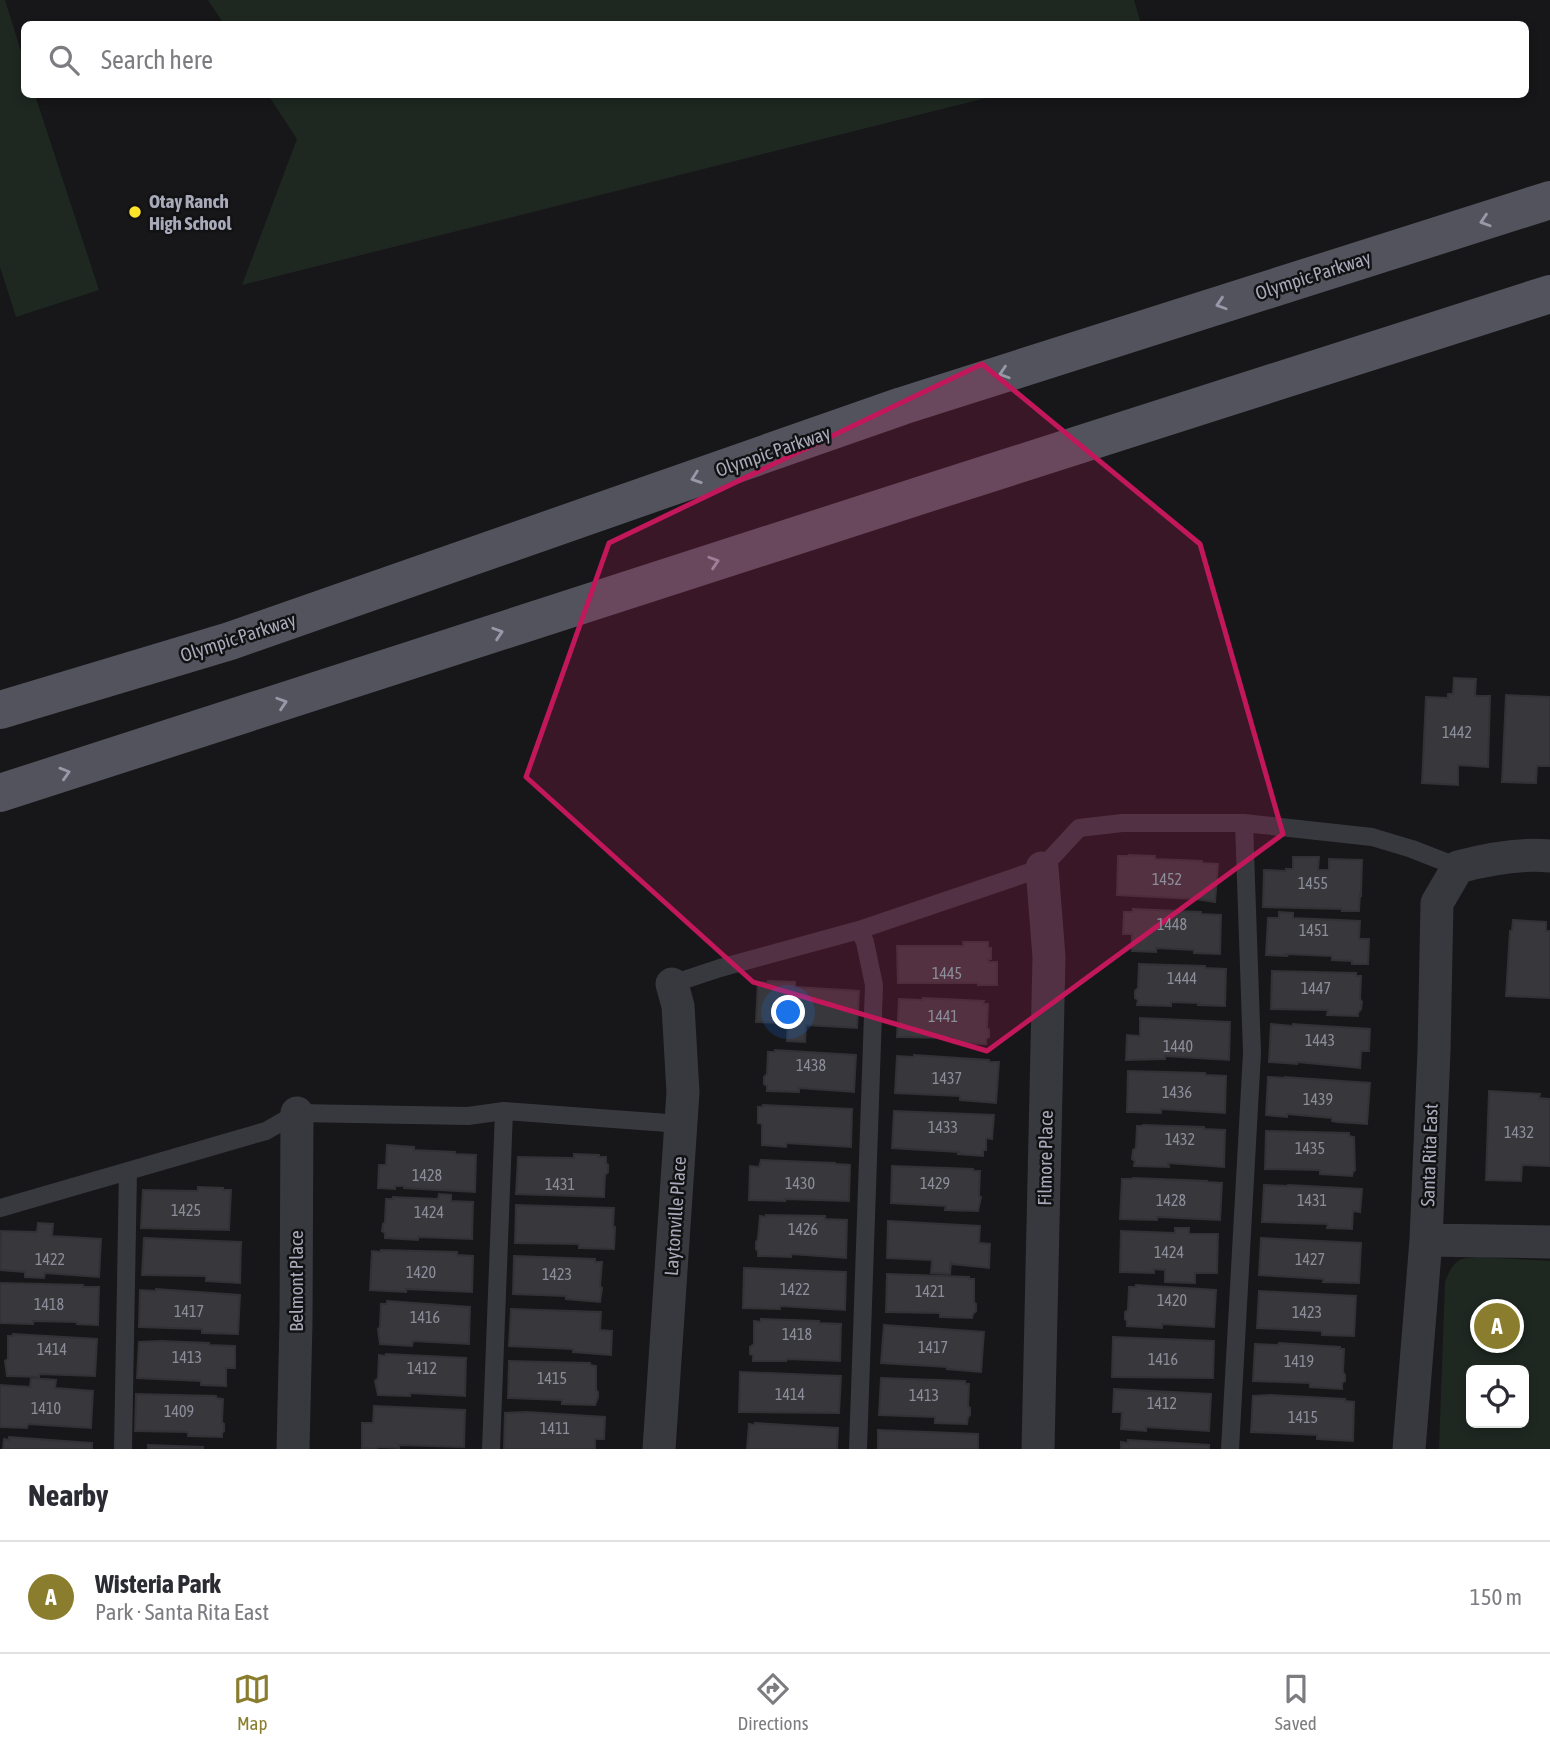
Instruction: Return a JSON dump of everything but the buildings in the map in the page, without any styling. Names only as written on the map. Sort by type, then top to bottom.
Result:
[{"type":"main road","name":"Olympic Parkway","points":[[0,710],[230,641],[902,405],[1550,200]]},
{"type":"main road","points":[[0,793],[1550,294]]},
{"type":"street","points":[[1458,867],[1490,858],[1550,856]]},
{"type":"street","name":"Filmore Place","points":[[1038,1449],[1049,957],[1042,867]]},
{"type":"street","name":"Santa Rita East","points":[[1409,1449],[1426,1240],[1437,903],[1458,867]]},
{"type":"street","name":"Laytonville Place","points":[[659,1449],[683,1092],[678,1006],[672,984]]},
{"type":"street","name":"Belmont Place","points":[[293,1449],[297,1113]]},
{"type":"street","points":[[1426,1240],[1550,1242]]},
{"type":"lane","points":[[672,984],[859,930],[1042,867],[1079,828],[1122,823],[1244,823],[1372,837],[1458,867]]},
{"type":"lane","points":[[1230,1449],[1252,1053],[1244,823]]},
{"type":"lane","points":[[858,1449],[874,985],[866,942],[859,930]]},
{"type":"lane","points":[[491,1449],[504,1111]]},
{"type":"lane","points":[[0,1208],[266,1131],[297,1113],[468,1116],[504,1111],[681,1124]]},
{"type":"lane","points":[[123,1449],[128,1171]]},
{"type":"highlighted area","points":[[982,364],[1200,544],[1283,834],[987,1051],[753,982],[526,777],[609,543]]},
{"type":"shaded area","points":[[0,0],[5,0],[21,51],[21,98],[36,98],[99,290],[16,317],[0,267]]},
{"type":"shaded area","points":[[208,0],[1134,0],[1140,21],[222,21]]},
{"type":"shaded area","points":[[270,98],[986,98],[242,285],[297,139]]},
{"type":"shaded area","points":[[1466,1258],[1550,1261],[1550,1449],[1439,1449],[1445,1282],[1456,1263]]},
{"type":"place","name":"Otay Ranch High School","points":[[135,212]]},
{"type":"place","name":"Wisteria Park","points":[[1497,1326]]}]
